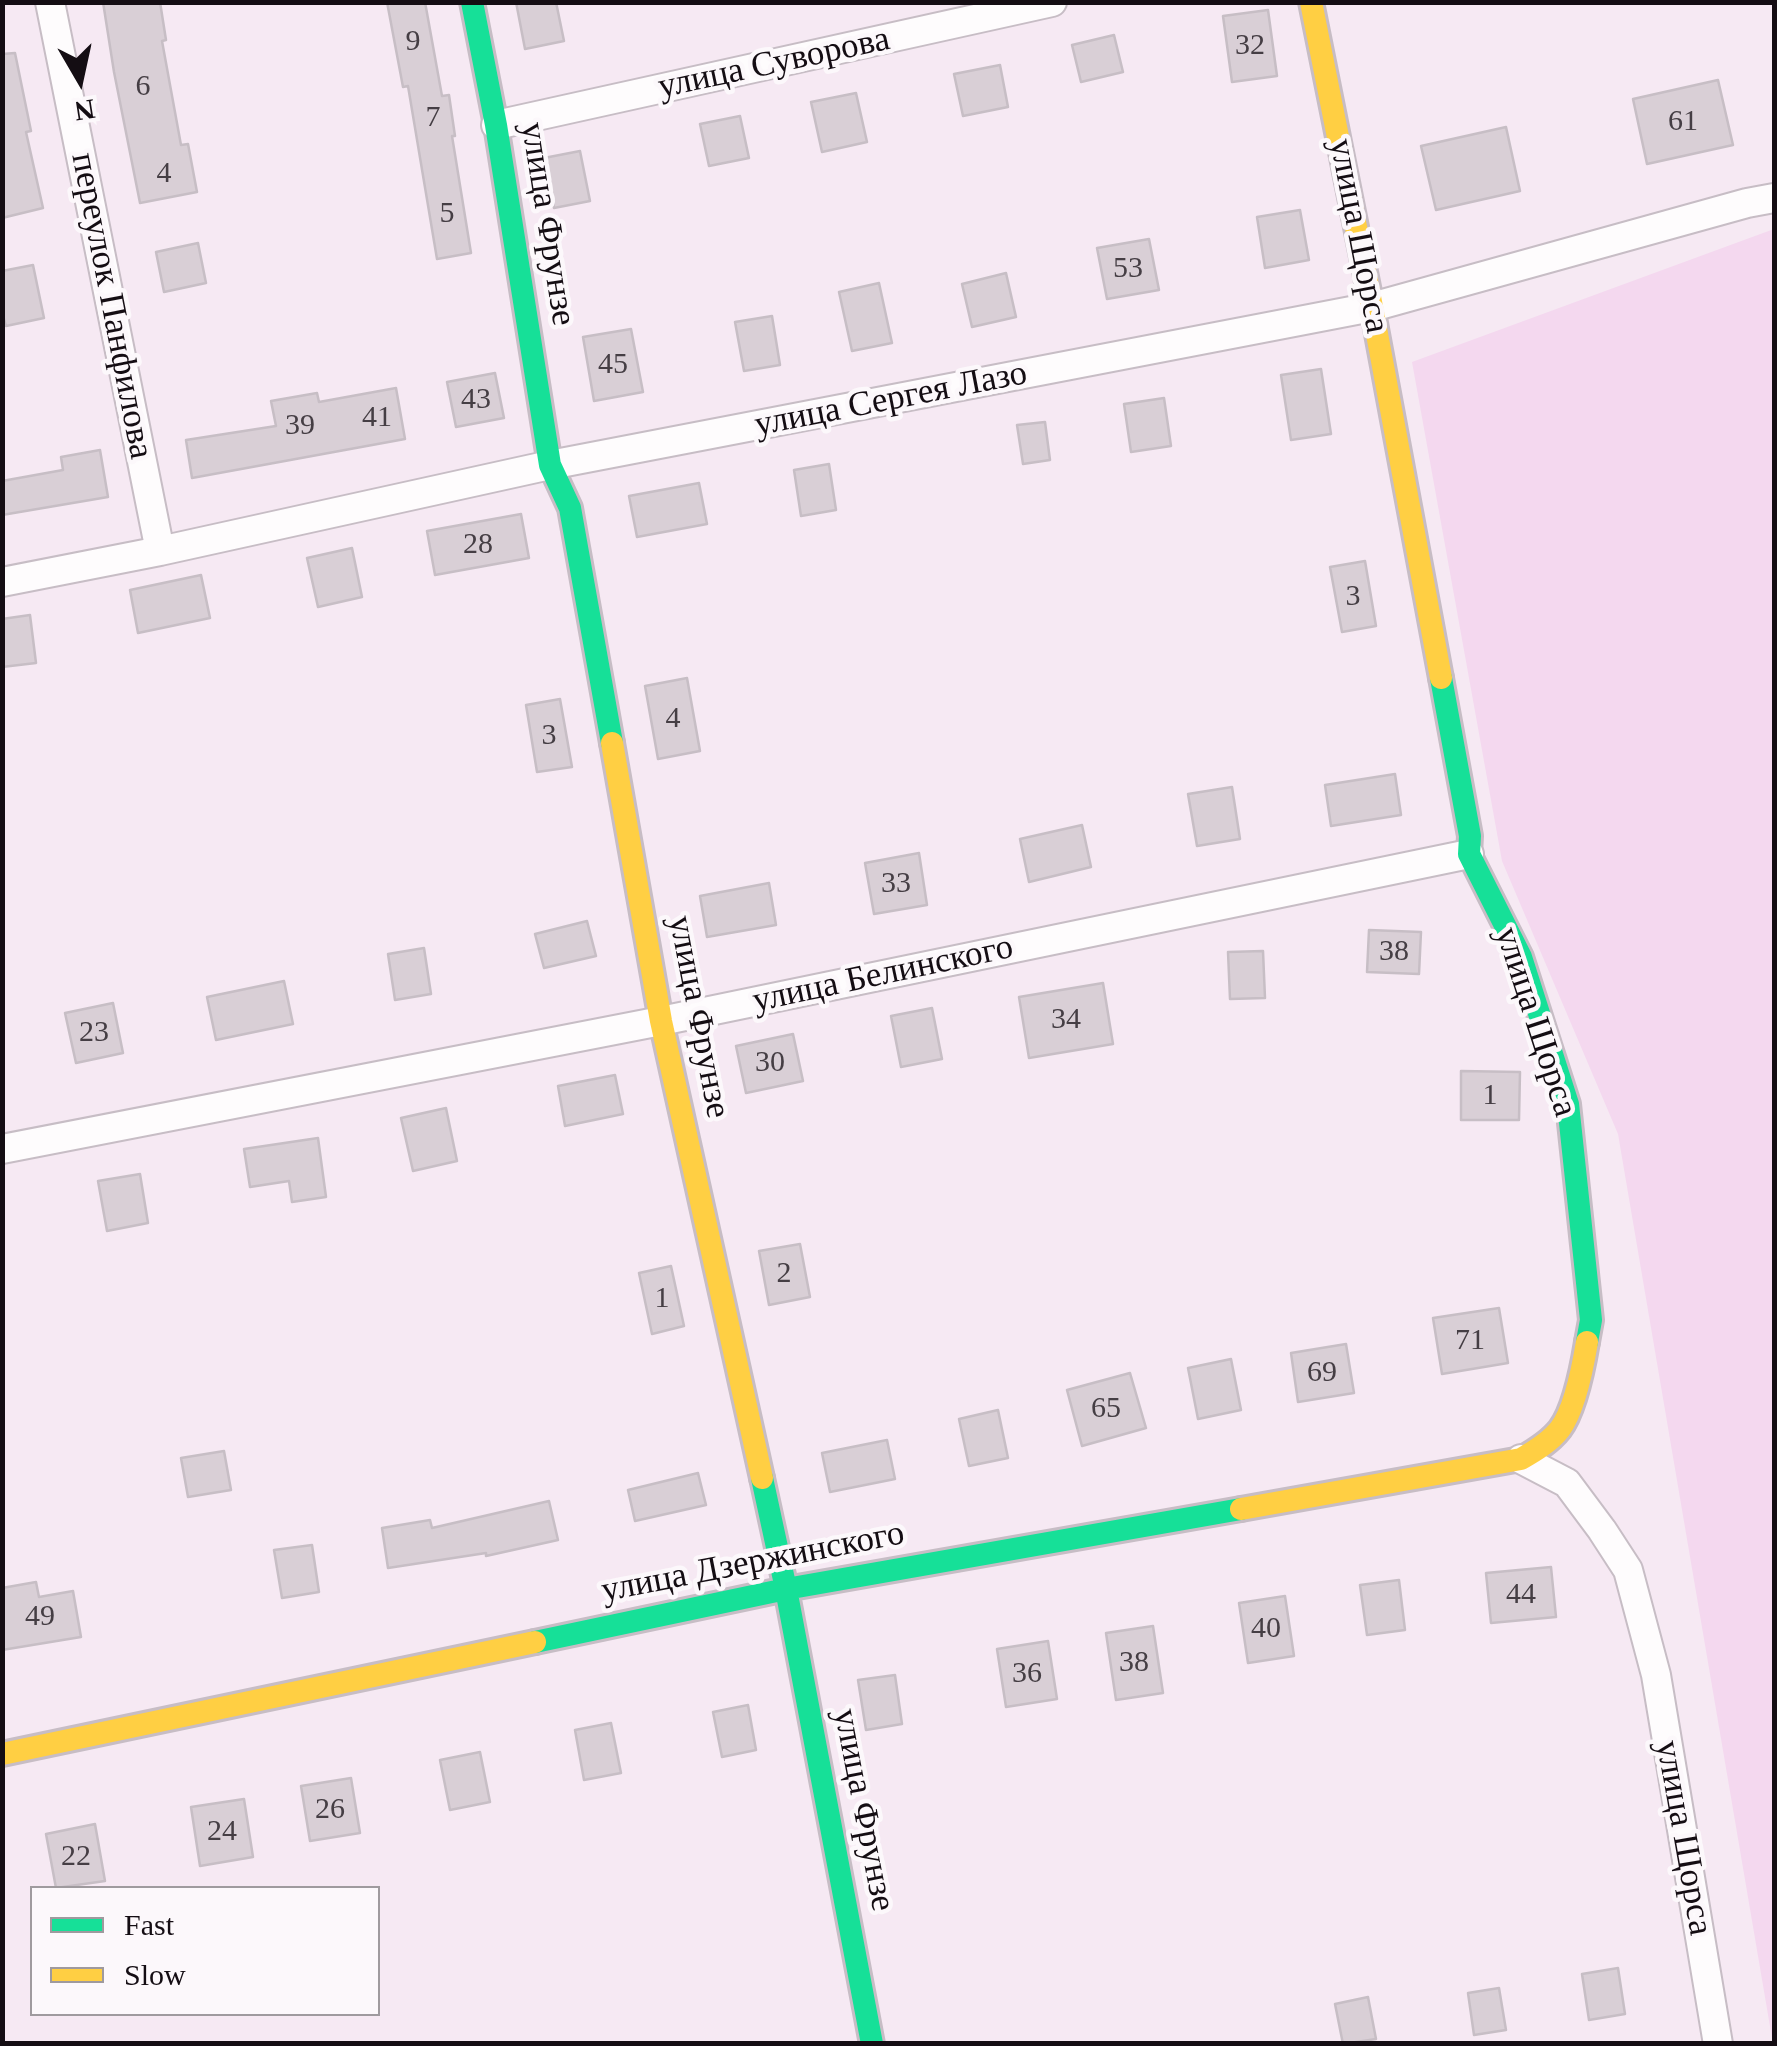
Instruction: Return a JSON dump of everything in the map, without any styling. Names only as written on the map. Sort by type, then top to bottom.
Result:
[{"type":"street","name":"переулок Панфилова","points":[[50,2],[160,551]]},
{"type":"street","name":"улица Фрунзе","points":[[472,2],[496,125],[550,465],[570,508],[661,1021],[786,1589],[872,2044]]},
{"type":"street","name":"улица Суворова","points":[[496,125],[1052,2]]},
{"type":"street","name":"улица Щорса","points":[[1312,2],[1470,836],[1469,854],[1521,957],[1568,1104],[1592,1320],[1580,1379],[1562,1427],[1541,1448],[1521,1458]]},
{"type":"street","name":"улица Сергея Лазо","points":[[2,582],[550,465],[1372,307],[1774,198]]},
{"type":"street","name":"улица Белинского","points":[[2,1149],[661,1021],[1469,854]]},
{"type":"street","name":"улица Щорса","points":[[1521,1458],[1567,1483],[1628,1570],[1656,1675],[1718,2044]]},
{"type":"street","name":"улица Дзержинского","points":[[2,1754],[786,1589],[1521,1458]]},
{"type":"shaded area","points":[[1774,229],[1773,2044],[1618,1134],[1502,861],[1412,362]]},
{"type":"building","points":[[103,2],[160,2],[166,40],[162,41],[181,145],[188,144],[197,192],[140,203]]},
{"type":"building","points":[[387,2],[425,2],[442,96],[449,95],[471,253],[437,259],[408,86],[403,87]]},
{"type":"building","points":[[516,2],[556,2],[564,41],[525,49]]},
{"type":"building","points":[[1268,10],[1277,76],[1232,82],[1223,16]]},
{"type":"building","points":[[1114,35],[1123,72],[1081,82],[1072,45]]},
{"type":"building","points":[[15,53],[31,131],[26,132],[43,208],[2,218],[2,54]]},
{"type":"building","points":[[1000,65],[1008,107],[963,116],[954,74]]},
{"type":"building","points":[[1718,80],[1733,145],[1647,164],[1633,99]]},
{"type":"building","points":[[856,93],[867,142],[822,152],[811,102]]},
{"type":"building","points":[[740,116],[749,158],[709,166],[700,124]]},
{"type":"building","points":[[1506,127],[1520,191],[1436,210],[1421,146]]},
{"type":"building","points":[[580,151],[590,201],[554,208],[544,158]]},
{"type":"building","points":[[1300,210],[1309,260],[1265,268],[1257,217]]},
{"type":"building","points":[[1149,239],[1159,290],[1107,299],[1097,248]]},
{"type":"building","points":[[198,243],[206,283],[164,292],[156,252]]},
{"type":"building","points":[[33,265],[44,318],[6,326],[2,271]]},
{"type":"building","points":[[1006,273],[1016,317],[972,327],[962,284]]},
{"type":"building","points":[[879,283],[892,343],[852,351],[839,292]]},
{"type":"building","points":[[772,316],[780,365],[744,371],[735,322]]},
{"type":"building","points":[[631,329],[643,392],[594,401],[583,337]]},
{"type":"building","points":[[1321,369],[1331,434],[1291,440],[1281,375]]},
{"type":"building","points":[[495,373],[504,418],[456,427],[447,382]]},
{"type":"building","points":[[396,388],[405,439],[192,478],[186,440],[276,426],[271,401],[317,393],[319,402]]},
{"type":"building","points":[[1164,398],[1171,446],[1131,452],[1124,404]]},
{"type":"building","points":[[1045,422],[1050,460],[1023,464],[1017,425]]},
{"type":"building","points":[[100,450],[108,497],[2,515],[2,481],[63,470],[61,457]]},
{"type":"building","points":[[829,464],[836,510],[801,516],[794,470]]},
{"type":"building","points":[[699,483],[707,524],[637,537],[629,496]]},
{"type":"building","points":[[521,514],[529,558],[435,575],[427,531]]},
{"type":"building","points":[[352,548],[362,597],[318,607],[307,558]]},
{"type":"building","points":[[1365,561],[1376,626],[1342,632],[1330,567]]},
{"type":"building","points":[[201,575],[210,618],[138,633],[130,590]]},
{"type":"building","points":[[30,615],[36,663],[2,667],[2,619]]},
{"type":"building","points":[[687,678],[700,751],[658,759],[645,686]]},
{"type":"building","points":[[560,699],[572,767],[537,772],[526,705]]},
{"type":"building","points":[[1395,774],[1401,815],[1331,826],[1325,785]]},
{"type":"building","points":[[1232,787],[1240,839],[1197,846],[1188,794]]},
{"type":"building","points":[[1082,825],[1091,867],[1029,882],[1020,839]]},
{"type":"building","points":[[919,853],[927,905],[874,914],[865,863]]},
{"type":"building","points":[[769,883],[776,925],[707,937],[700,896]]},
{"type":"building","points":[[587,921],[596,956],[544,968],[535,934]]},
{"type":"building","points":[[1369,930],[1421,932],[1419,974],[1367,972]]},
{"type":"building","points":[[424,948],[431,994],[395,1000],[388,954]]},
{"type":"building","points":[[1263,951],[1265,998],[1230,999],[1228,952]]},
{"type":"building","points":[[284,981],[293,1024],[216,1040],[207,997]]},
{"type":"building","points":[[1103,983],[1113,1044],[1029,1058],[1019,997]]},
{"type":"building","points":[[113,1003],[123,1053],[76,1063],[65,1013]]},
{"type":"building","points":[[932,1008],[942,1059],[901,1067],[891,1016]]},
{"type":"building","points":[[793,1034],[803,1081],[746,1093],[736,1046]]},
{"type":"building","points":[[1461,1071],[1520,1072],[1519,1120],[1461,1120]]},
{"type":"building","points":[[615,1075],[623,1114],[565,1126],[558,1086]]},
{"type":"building","points":[[446,1108],[457,1161],[413,1171],[401,1118]]},
{"type":"building","points":[[318,1138],[326,1197],[292,1202],[289,1181],[250,1187],[244,1149]]},
{"type":"building","points":[[140,1174],[148,1223],[107,1231],[98,1181]]},
{"type":"building","points":[[800,1244],[810,1297],[769,1305],[759,1251]]},
{"type":"building","points":[[671,1266],[684,1326],[652,1334],[639,1273]]},
{"type":"building","points":[[1499,1308],[1508,1363],[1442,1374],[1433,1318]]},
{"type":"building","points":[[1346,1344],[1354,1393],[1298,1402],[1291,1353]]},
{"type":"building","points":[[1231,1359],[1241,1410],[1198,1419],[1188,1368]]},
{"type":"building","points":[[1130,1373],[1146,1428],[1082,1446],[1067,1390]]},
{"type":"building","points":[[998,1410],[1008,1458],[969,1466],[959,1419]]},
{"type":"building","points":[[887,1440],[895,1479],[830,1492],[822,1453]]},
{"type":"building","points":[[224,1451],[231,1490],[188,1497],[181,1458]]},
{"type":"building","points":[[698,1473],[706,1505],[635,1521],[628,1490]]},
{"type":"building","points":[[549,1501],[558,1540],[486,1556],[388,1568],[382,1528],[430,1520],[432,1528]]},
{"type":"building","points":[[312,1545],[319,1592],[282,1598],[274,1550]]},
{"type":"building","points":[[1551,1567],[1556,1617],[1491,1623],[1486,1573]]},
{"type":"building","points":[[1399,1580],[1405,1630],[1367,1635],[1360,1585]]},
{"type":"building","points":[[36,1582],[39,1597],[73,1591],[81,1637],[2,1650],[2,1588]]},
{"type":"building","points":[[1285,1596],[1294,1656],[1248,1663],[1239,1603]]},
{"type":"building","points":[[1153,1626],[1163,1693],[1116,1700],[1106,1633]]},
{"type":"building","points":[[1048,1641],[1057,1699],[1006,1707],[997,1649]]},
{"type":"building","points":[[895,1675],[902,1724],[866,1730],[858,1680]]},
{"type":"building","points":[[748,1705],[756,1750],[722,1757],[713,1712]]},
{"type":"building","points":[[611,1723],[621,1773],[584,1780],[575,1730]]},
{"type":"building","points":[[480,1752],[490,1802],[450,1810],[440,1760]]},
{"type":"building","points":[[351,1778],[360,1833],[310,1841],[301,1786]]},
{"type":"building","points":[[244,1799],[253,1857],[200,1866],[191,1807]]},
{"type":"building","points":[[95,1824],[105,1881],[56,1886],[46,1834]]},
{"type":"building","points":[[1618,1968],[1625,2014],[1589,2020],[1582,1974]]},
{"type":"building","points":[[1499,1988],[1506,2030],[1474,2035],[1468,1993]]},
{"type":"building","points":[[1368,1997],[1376,2039],[1343,2044],[1335,2004]]},
{"type":"traffic: fast","points":[[472,2],[496,125],[550,465],[570,508],[612,743]]},
{"type":"traffic: fast","points":[[1441,678],[1470,836],[1469,854],[1521,957],[1568,1104],[1591,1320],[1587,1342]]},
{"type":"traffic: fast","points":[[762,1478],[872,2044]]},
{"type":"traffic: fast","points":[[535,1642],[786,1589],[1241,1509]]},
{"type":"traffic: slow","points":[[1311,2],[1441,678]]},
{"type":"traffic: slow","points":[[612,743],[661,1021],[762,1478]]},
{"type":"traffic: slow","points":[[1241,1509],[1521,1459],[1552,1438],[1565,1421],[1578,1387],[1587,1342]]},
{"type":"traffic: slow","points":[[2,1754],[535,1642]]}]
